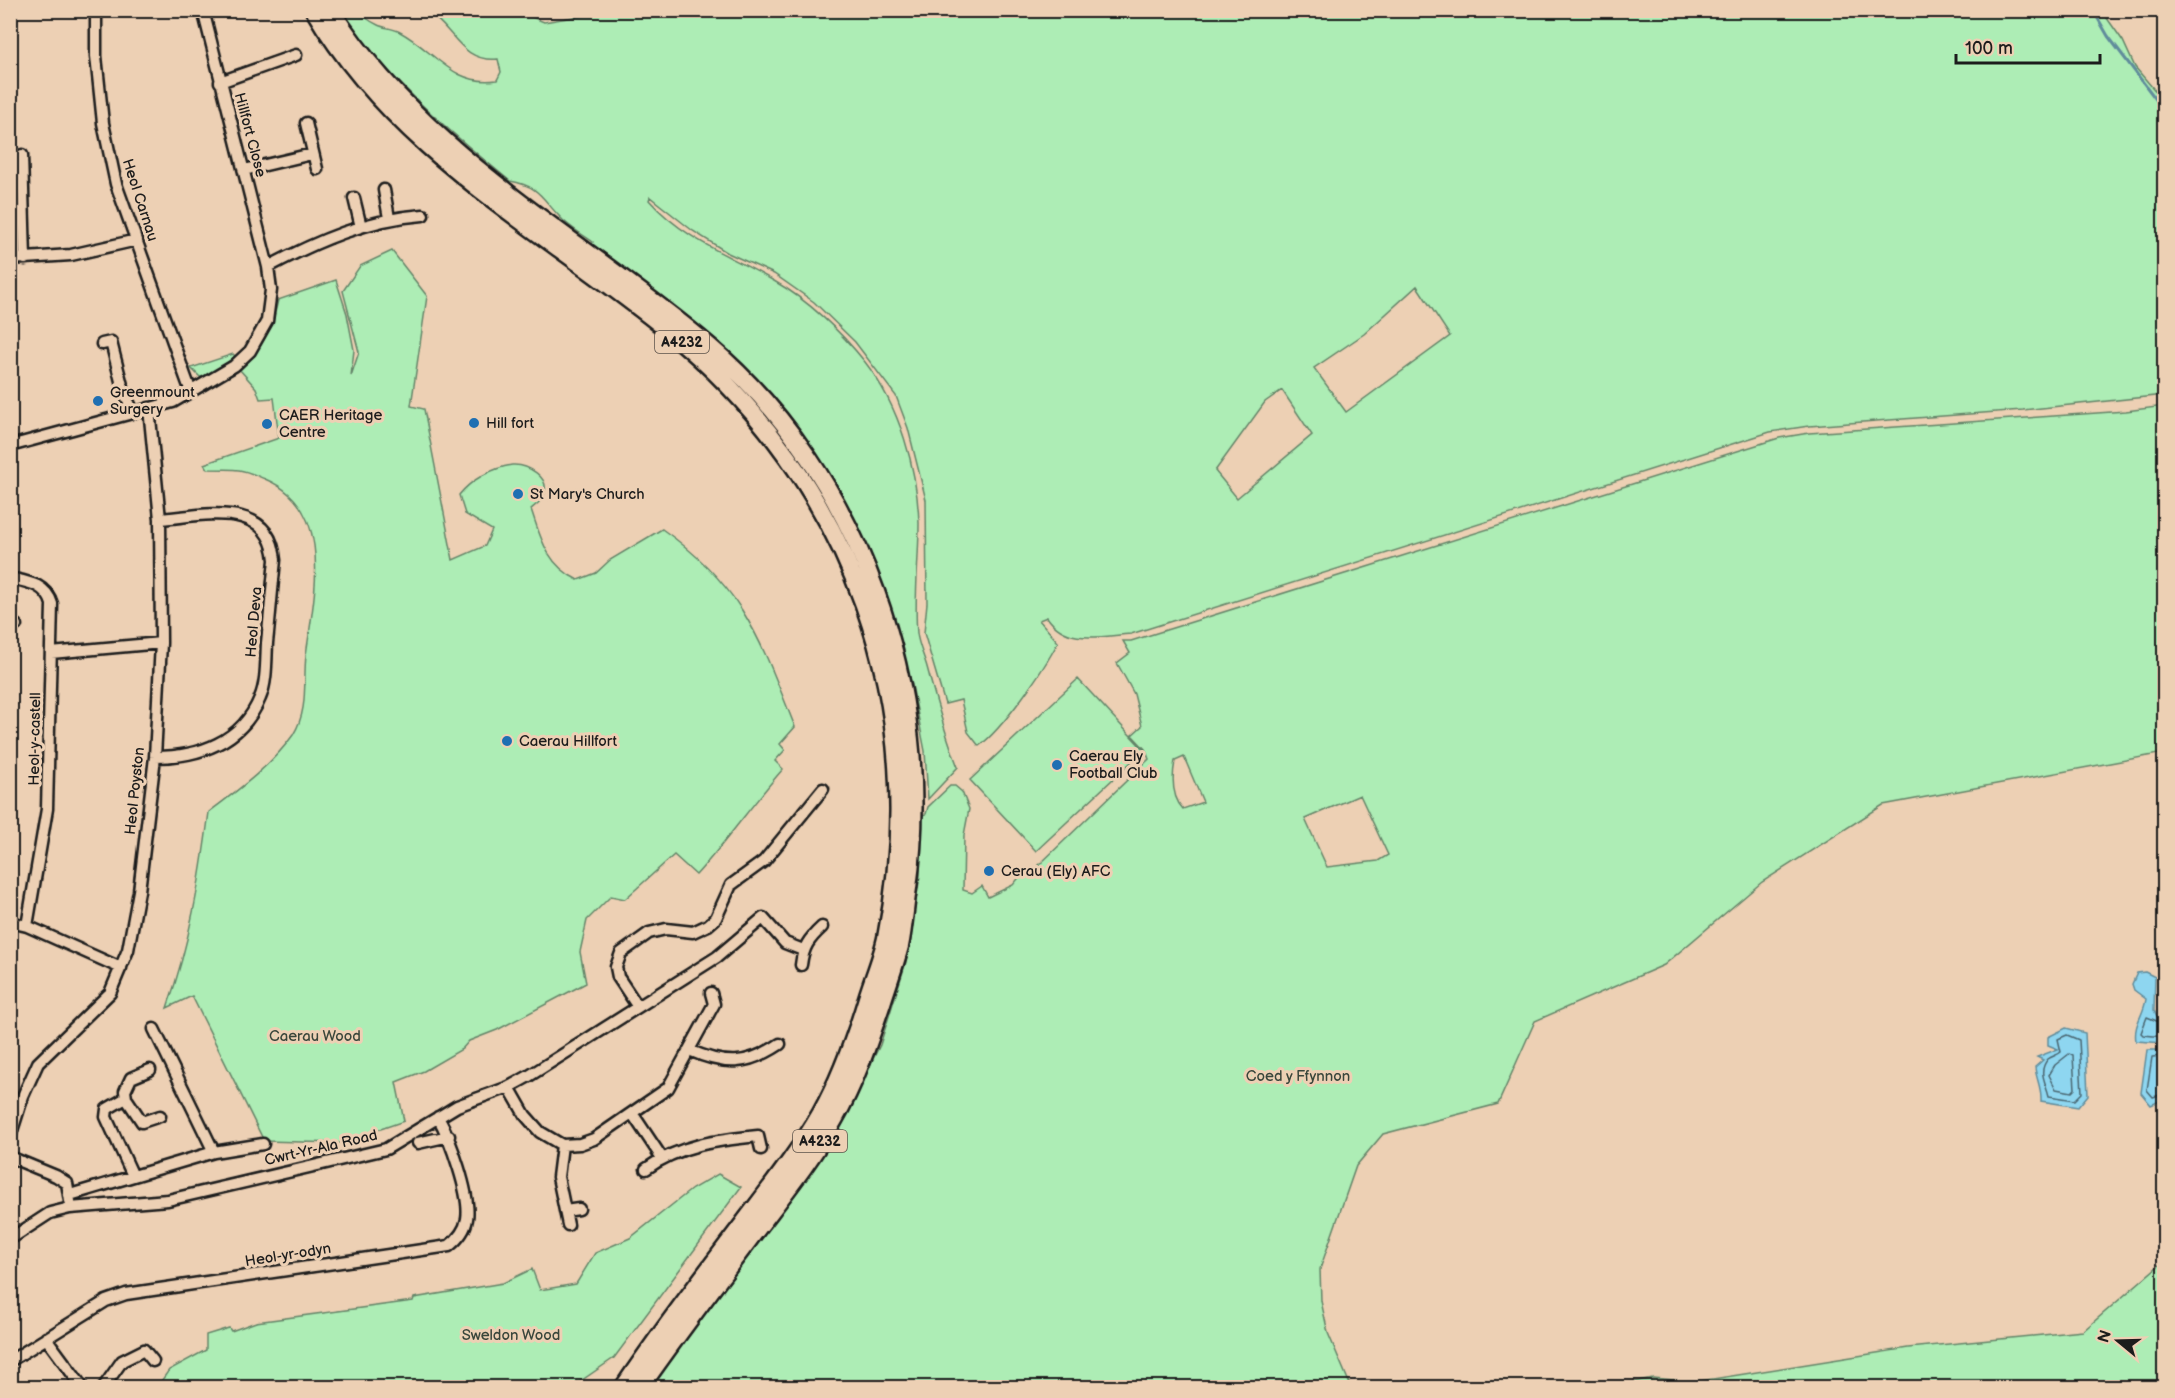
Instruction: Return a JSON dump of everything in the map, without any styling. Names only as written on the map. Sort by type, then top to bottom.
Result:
[{"type":"main road","name":"A4232","points":[[314,10],[352,67],[413,133],[505,209],[670,332],[718,374],[761,421],[815,497],[846,558],[872,621],[906,773]]},
{"type":"main road","name":"A4232","points":[[331,10],[357,51],[419,119],[464,158],[598,257],[728,362],[772,410],[800,446],[826,486],[848,528],[885,615],[909,718],[900,944],[870,1039],[835,1119],[791,1184],[640,1388]]},
{"type":"main road","name":"A4232","points":[[623,1388],[661,1332],[778,1177],[822,1112],[857,1032],[885,941],[905,854]]},
{"type":"street","name":"Heol Carnau","points":[[96,10],[96,56],[102,123],[116,184],[191,392]]},
{"type":"street","name":"Hillfort Close","points":[[10,446],[173,402],[234,366],[250,351],[267,321],[270,307],[268,267],[203,10]]},
{"type":"street","points":[[220,82],[296,55]]},
{"type":"street","points":[[306,123],[317,169]]},
{"type":"street","points":[[244,170],[312,154]]},
{"type":"street","points":[[22,155],[25,259]]},
{"type":"street","points":[[384,190],[390,218]]},
{"type":"street","points":[[354,198],[361,228]]},
{"type":"street","points":[[268,267],[326,239],[390,218],[423,216]]},
{"type":"street","points":[[10,259],[71,255],[137,240]]},
{"type":"street","points":[[102,344],[111,342],[123,389],[133,412]]},
{"type":"street","name":"Heol Poyston","points":[[10,1137],[23,1096],[38,1064],[110,993],[128,950],[139,891],[155,757],[161,643],[160,519],[149,408]]},
{"type":"street","name":"Heol Deva","points":[[155,757],[176,757],[212,749],[241,727],[252,713],[261,697],[275,560],[274,547],[269,536],[262,527],[242,516],[160,519]]},
{"type":"street","name":"Heol-y-castell","points":[[10,578],[36,584],[50,596],[51,653],[47,808],[27,926]]},
{"type":"street","points":[[51,653],[161,643]]},
{"type":"street","points":[[638,1007],[618,977],[616,968],[621,953],[649,933],[666,929],[693,932],[708,925],[716,918],[731,885],[764,861],[808,816],[823,789]]},
{"type":"street","name":"Cwrt-Yr-Ala Road","points":[[10,1239],[50,1213],[70,1208],[168,1200],[395,1146],[457,1106],[509,1087],[717,957],[763,918],[785,943],[803,950]]},
{"type":"street","points":[[10,922],[27,926],[121,968]]},
{"type":"street","points":[[801,964],[803,950],[822,927]]},
{"type":"street","points":[[509,1087],[525,1115],[540,1131],[562,1145],[580,1144],[594,1139],[668,1088],[714,1004],[711,993]]},
{"type":"street","points":[[154,1029],[165,1043],[214,1152]]},
{"type":"street","points":[[760,1042],[766,1053]]},
{"type":"street","points":[[689,1050],[730,1062],[755,1059],[780,1044]]},
{"type":"street","points":[[150,1070],[131,1078],[127,1083],[126,1098],[142,1122],[160,1116]]},
{"type":"street","points":[[126,1098],[110,1106],[106,1118],[133,1176]]},
{"type":"street","points":[[632,1113],[662,1158]]},
{"type":"street","name":"Heol-yr-odyn","points":[[10,1361],[106,1301],[126,1294],[449,1245],[464,1229],[468,1207],[449,1136],[438,1117]]},
{"type":"street","points":[[418,1143],[449,1136]]},
{"type":"street","points":[[646,1169],[662,1158],[722,1140],[758,1136],[761,1149]]},
{"type":"street","name":"Cwrt-Yr-Ala Road","points":[[70,1195],[214,1152],[262,1144]]},
{"type":"street","points":[[562,1145],[558,1177],[568,1225]]},
{"type":"street","points":[[10,1157],[56,1176],[67,1183],[70,1208]]},
{"type":"street","points":[[565,1211],[579,1209]]},
{"type":"street","points":[[46,1338],[83,1388]]},
{"type":"street","points":[[103,1388],[122,1361],[144,1350],[153,1361]]},
{"type":"green space","points":[[597,10],[2102,11],[2123,41],[2135,67],[2164,101],[2164,395],[2023,410],[1809,426],[1770,432],[1131,634],[1074,636],[1055,626],[1047,617],[1039,620],[1058,642],[1022,698],[999,727],[979,746],[968,732],[961,700],[945,704],[924,633],[927,603],[926,500],[908,428],[896,396],[855,342],[814,302],[774,274],[728,253],[693,231],[650,197],[649,200],[662,214],[677,226],[708,246],[774,281],[811,307],[856,351],[888,398],[904,439],[918,502],[916,619],[918,637],[958,767],[928,799],[925,751],[912,685],[891,611],[860,535],[733,358],[676,308],[591,247],[593,242],[567,224],[534,189],[510,181],[463,142],[398,81],[358,36],[340,11],[358,13],[378,25],[400,32],[456,73],[482,81],[497,80],[501,72],[498,59],[485,59],[466,50],[443,25],[426,11],[517,11],[544,22],[597,13]],"holes":[[[1417,286],[1450,336],[1346,412],[1314,368],[1364,334]],[[1282,390],[1312,435],[1237,498],[1215,471],[1265,402]]]},
{"type":"green space","name":"Caerau Wood","points":[[392,251],[427,296],[411,406],[424,409],[453,560],[485,546],[492,530],[465,514],[459,495],[482,476],[512,465],[531,469],[541,477],[545,489],[543,497],[531,509],[538,531],[553,560],[578,580],[596,573],[610,560],[662,529],[690,550],[712,572],[746,616],[771,667],[795,727],[780,744],[785,750],[775,761],[783,769],[696,875],[674,855],[625,899],[611,896],[587,920],[580,952],[586,983],[497,1030],[469,1041],[462,1049],[424,1071],[396,1082],[404,1121],[340,1143],[264,1141],[192,996],[167,1008],[182,959],[193,911],[209,812],[254,777],[275,757],[293,735],[301,716],[313,607],[315,556],[311,532],[302,510],[287,492],[249,472],[207,469],[204,464],[279,438],[274,398],[260,399],[256,388],[240,370],[265,338],[278,300],[336,280],[347,314],[354,350],[351,376],[359,352],[343,291],[360,266]]},
{"type":"green space","points":[[233,354],[235,356],[223,366],[205,376],[200,377],[191,368]]},
{"type":"green space","name":"Coed y Ffynnon","points":[[2164,406],[2164,753],[1883,805],[1762,882],[1664,965],[1535,1021],[1498,1104],[1383,1134],[1356,1166],[1320,1269],[1321,1301],[1328,1333],[1351,1387],[647,1388],[846,1113],[880,1045],[906,962],[920,876],[922,815],[926,814],[928,807],[950,786],[955,786],[962,792],[969,809],[964,835],[963,890],[972,893],[982,886],[988,897],[1013,885],[1026,869],[1034,876],[1043,870],[1039,865],[1149,759],[1145,749],[1132,735],[1142,726],[1134,694],[1117,663],[1130,653],[1123,641],[1131,641],[1779,438],[1809,433],[2126,411]],"holes":[[[1184,757],[1203,802],[1183,809],[1176,798],[1173,780],[1175,761]],[[1360,795],[1388,855],[1378,861],[1327,867],[1305,819]]]},
{"type":"green space","name":"Caerau Ely Football Club","points":[[1078,679],[1144,750],[1036,851],[970,780]]},
{"type":"green space","name":"Sweldon Wood","points":[[718,1174],[741,1187],[614,1358],[572,1387],[157,1387],[169,1370],[206,1350],[206,1335],[229,1328],[231,1331],[256,1322],[413,1301],[414,1298],[503,1283],[532,1269],[540,1290],[576,1284],[595,1253],[630,1238],[692,1189]]},
{"type":"green space","points":[[2164,1261],[2164,1387],[1607,1387],[1653,1378],[1694,1382],[1908,1348],[2083,1331]]},
{"type":"water","points":[[2145,972],[2155,977],[2154,1010],[2157,1016],[2164,1018],[2164,1043],[2136,1041],[2137,1024],[2146,999],[2134,990],[2132,984],[2137,973]]},
{"type":"water","points":[[2066,1028],[2085,1033],[2088,1095],[2078,1107],[2041,1101],[2035,1067],[2043,1060],[2037,1057],[2058,1049],[2048,1045],[2048,1037]]},
{"type":"water","points":[[2147,1050],[2164,1050],[2164,1099],[2151,1105],[2141,1093]]},
{"type":"waterway","points":[[2093,10],[2108,36],[2164,110]]},
{"type":"place","name":"Greenmount Surgery","points":[[98,401]]},
{"type":"place","name":"Hill fort","points":[[474,423]]},
{"type":"place","name":"CAER Heritage Centre","points":[[267,424]]},
{"type":"place","name":"St Mary's Church","points":[[518,494]]},
{"type":"place","name":"Caerau Hillfort","points":[[507,741]]},
{"type":"place","name":"Caerau Ely Football Club","points":[[1057,765]]},
{"type":"place","name":"Cerau (Ely) AFC","points":[[989,871]]}]
